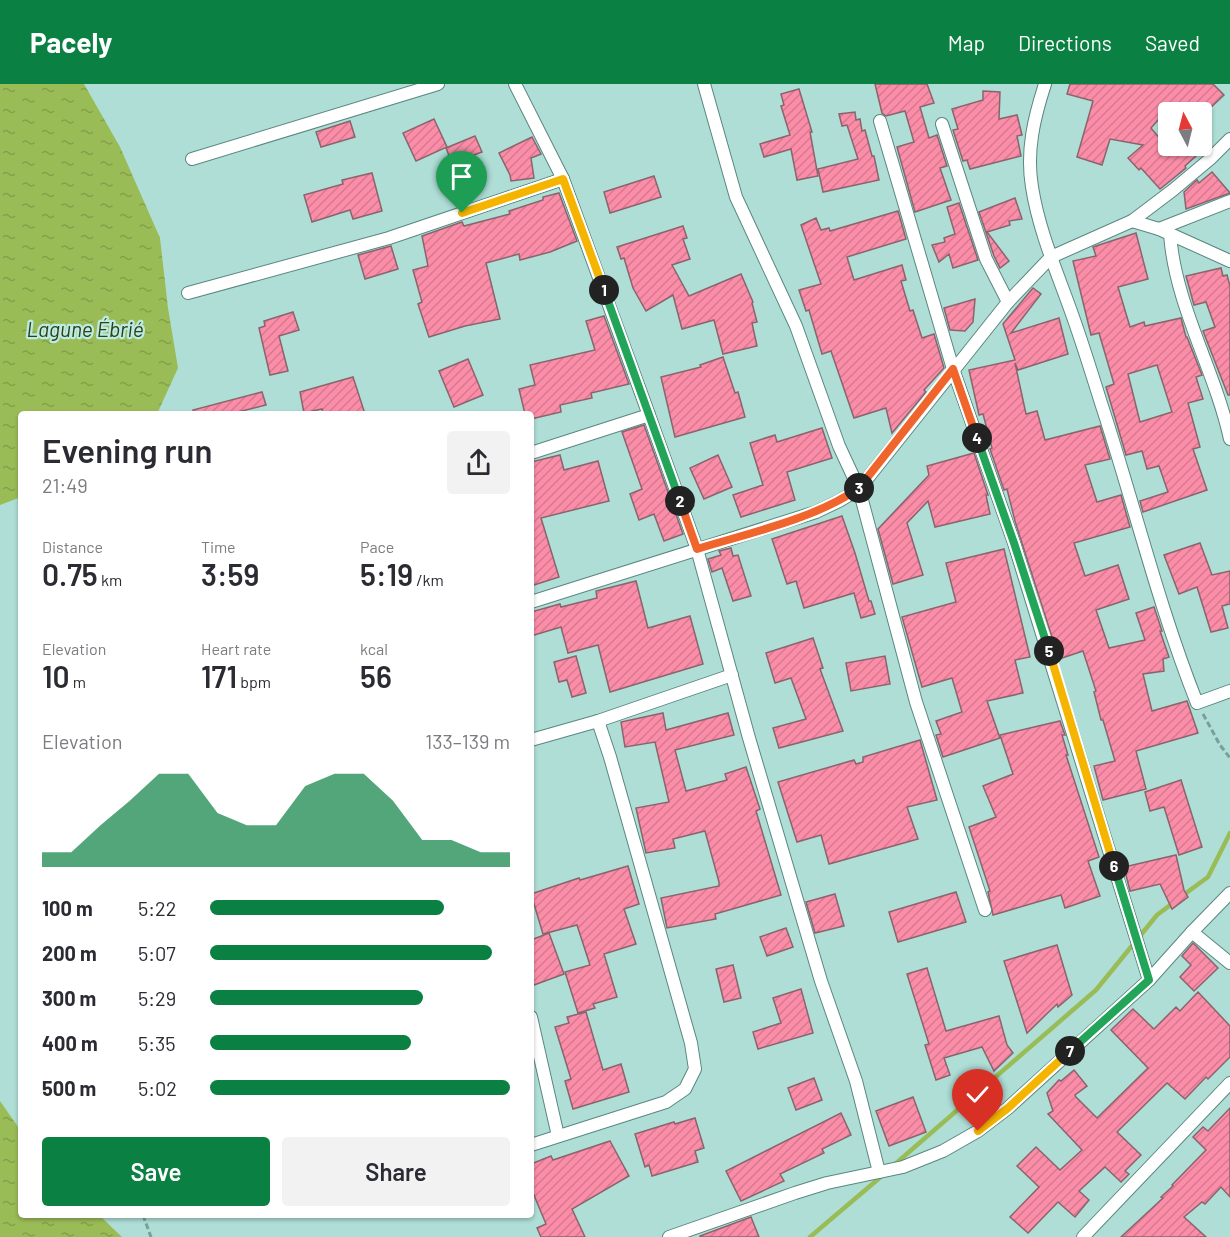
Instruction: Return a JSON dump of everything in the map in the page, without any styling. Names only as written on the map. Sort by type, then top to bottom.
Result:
[{"type":"street","points":[[192,159],[438,84]]},
{"type":"street","points":[[515,84],[563,179],[697,549],[821,981],[856,1081],[879,1172]]},
{"type":"street","points":[[704,84],[736,197],[796,326],[839,446],[859,489],[916,702],[985,910]]},
{"type":"street","points":[[1045,84],[1034,120],[1029,156],[1032,186],[1040,221],[1077,327],[1158,591],[1197,703],[1230,691]]},
{"type":"street","points":[[880,120],[953,369],[1014,543],[1149,980]]},
{"type":"street","points":[[942,124],[986,259],[1008,302]]},
{"type":"street","points":[[534,601],[816,512],[859,489],[1008,302],[1051,257],[1132,221],[1180,184],[1230,140]]},
{"type":"street","points":[[189,293],[389,238],[563,179]]},
{"type":"street","points":[[1164,231],[1230,201]]},
{"type":"street","points":[[1132,221],[1164,231],[1230,261]]},
{"type":"street","points":[[1164,231],[1204,360],[1218,395],[1230,439]]},
{"type":"street","points":[[534,452],[649,415]]},
{"type":"street","points":[[534,739],[598,721],[732,675]]},
{"type":"street","points":[[534,1144],[666,1102],[685,1089],[695,1069],[691,1043],[598,721]]},
{"type":"street","points":[[669,1237],[795,1193],[903,1167],[943,1151],[978,1131],[1008,1108],[1149,980],[1230,893]]},
{"type":"street","points":[[1192,932],[1230,963]]},
{"type":"street","points":[[534,1030],[558,1136]]},
{"type":"street","points":[[1083,1237],[1230,1083]]},
{"type":"path","points":[[1197,703],[1230,759]]},
{"type":"path","points":[[144,1218],[151,1237]]},
{"type":"water","name":"Lagune Ébrié","points":[[0,84],[84,84],[120,147],[160,238],[178,368],[158,411],[18,411],[18,498],[0,505]]},
{"type":"water","points":[[0,1101],[18,1127],[18,1218],[102,1218],[122,1237],[0,1237]]},
{"type":"building","points":[[875,84],[927,84],[934,103],[920,107],[929,138],[937,135],[947,166],[940,168],[951,200],[915,212],[897,147],[914,142],[905,111],[886,116],[882,113]]},
{"type":"building","points":[[1070,84],[1213,84],[1224,95],[1212,106],[1212,102],[1158,102],[1158,120],[1151,128],[1158,136],[1158,156],[1196,156],[1185,166],[1186,168],[1160,189],[1141,168],[1139,170],[1128,158],[1143,145],[1110,139],[1102,165],[1077,157],[1093,101],[1067,94]]},
{"type":"building","points":[[799,89],[812,132],[810,132],[818,176],[797,180],[791,149],[764,157],[760,144],[790,135],[781,106],[784,105],[781,94]]},
{"type":"building","points":[[983,91],[1000,92],[999,119],[1017,115],[1022,135],[1017,136],[1021,156],[970,169],[967,160],[963,161],[953,130],[958,129],[952,109],[983,100]]},
{"type":"building","points":[[855,112],[856,120],[860,119],[862,131],[865,130],[879,180],[823,192],[818,169],[858,159],[847,125],[842,126],[839,114]]},
{"type":"building","points":[[434,119],[447,147],[416,161],[403,133]]},
{"type":"building","points":[[350,121],[355,137],[321,147],[316,132]]},
{"type":"building","points":[[475,136],[482,152],[452,163],[446,148]]},
{"type":"building","points":[[532,137],[541,154],[531,158],[534,178],[511,181],[499,153]]},
{"type":"building","points":[[1212,172],[1230,193],[1186,209],[1184,192],[1197,180],[1199,183]]},
{"type":"building","points":[[372,173],[382,211],[353,219],[350,210],[312,222],[304,195],[343,184],[342,180]]},
{"type":"building","points":[[654,176],[661,197],[610,213],[604,192]]},
{"type":"building","points":[[559,193],[577,241],[550,252],[520,260],[519,254],[486,263],[500,319],[465,326],[429,337],[418,304],[422,302],[413,270],[428,266],[422,236],[462,222],[464,226],[510,214],[509,211]]},
{"type":"building","points":[[1015,198],[1022,219],[1009,221],[1010,225],[987,232],[1009,261],[1000,268],[979,212]]},
{"type":"building","points":[[959,203],[978,260],[953,268],[949,254],[939,262],[932,245],[945,242],[944,238],[955,234],[947,207]]},
{"type":"building","points":[[898,211],[906,239],[847,257],[854,280],[902,265],[906,280],[901,281],[910,311],[913,310],[922,338],[934,334],[944,368],[924,390],[926,392],[892,433],[886,408],[854,418],[831,351],[822,354],[809,310],[806,311],[799,290],[821,284],[801,225],[816,218],[821,230],[829,228],[830,231]]},
{"type":"building","points":[[683,226],[687,238],[683,239],[690,259],[672,265],[689,296],[741,274],[753,302],[757,322],[752,323],[757,346],[723,354],[714,320],[682,329],[673,295],[646,311],[633,288],[624,258],[621,259],[617,247]]},
{"type":"building","points":[[1136,233],[1148,279],[1118,287],[1130,327],[1144,322],[1145,326],[1181,318],[1186,337],[1202,375],[1196,377],[1203,399],[1188,403],[1200,447],[1193,449],[1207,490],[1143,512],[1140,501],[1168,492],[1159,466],[1147,469],[1142,451],[1126,455],[1106,387],[1114,384],[1099,333],[1091,335],[1073,261],[1096,256],[1093,247]],"holes":[[[1157,365],[1172,412],[1140,422],[1128,374]]]},
{"type":"building","points":[[391,246],[398,269],[365,279],[358,255]]},
{"type":"building","points":[[1221,268],[1223,276],[1227,275],[1230,286],[1230,395],[1228,395],[1203,331],[1215,327],[1206,302],[1194,305],[1186,276]]},
{"type":"building","points":[[1033,288],[1041,294],[1011,333],[1059,318],[1068,354],[1018,370],[1015,363],[1026,414],[1037,411],[1045,440],[1100,426],[1110,459],[1085,465],[1097,502],[1121,495],[1130,527],[1074,543],[1085,576],[1118,565],[1129,599],[1096,610],[1109,648],[1145,640],[1136,613],[1154,607],[1169,657],[1163,659],[1164,671],[1143,674],[1152,711],[1187,701],[1198,733],[1136,751],[1146,789],[1103,800],[1094,766],[1115,761],[1103,720],[1101,720],[1094,692],[1096,691],[1083,651],[1059,659],[1007,489],[1004,490],[990,449],[992,448],[983,414],[979,415],[969,370],[1015,360],[1003,324]]},
{"type":"building","points":[[975,299],[973,322],[965,331],[950,330],[944,308]]},
{"type":"building","points":[[293,312],[299,330],[279,336],[288,371],[270,375],[259,328],[265,326],[264,321]]},
{"type":"building","points":[[604,316],[629,384],[591,393],[592,398],[560,405],[561,412],[534,418],[534,411],[524,411],[519,389],[535,385],[530,365],[595,350],[586,321]]},
{"type":"building","points":[[723,357],[735,393],[738,392],[745,417],[675,437],[661,377],[701,367],[700,365]]},
{"type":"building","points":[[468,359],[483,395],[454,407],[439,371]]},
{"type":"building","points":[[353,377],[364,411],[322,411],[322,409],[304,411],[300,392]]},
{"type":"building","points":[[262,392],[266,405],[242,411],[193,410]]},
{"type":"building","points":[[644,425],[683,534],[664,541],[654,514],[639,520],[630,494],[642,489],[622,432]]},
{"type":"building","points":[[822,428],[832,458],[787,472],[795,500],[741,517],[733,495],[763,485],[750,443],[775,435],[777,442]]},
{"type":"building","points":[[974,453],[988,495],[986,495],[990,514],[935,527],[928,501],[907,523],[923,575],[893,584],[878,529],[929,475],[927,466]]},
{"type":"building","points":[[560,455],[564,470],[598,461],[609,501],[541,518],[559,577],[534,585],[534,461]]},
{"type":"building","points":[[718,455],[732,487],[704,499],[690,468]]},
{"type":"building","points":[[842,516],[875,614],[861,618],[854,593],[804,608],[796,581],[787,584],[772,539]]},
{"type":"building","points":[[1200,543],[1212,575],[1230,571],[1230,604],[1222,606],[1228,628],[1211,632],[1197,587],[1179,594],[1164,555]]},
{"type":"building","points":[[731,548],[733,556],[738,555],[751,596],[733,601],[722,568],[712,572],[708,559],[721,555],[719,551]]},
{"type":"building","points":[[1004,549],[1030,657],[1015,660],[1023,693],[987,701],[1000,738],[943,757],[936,735],[941,734],[936,721],[962,712],[952,678],[922,687],[902,617],[956,602],[946,563]]},
{"type":"building","points":[[636,581],[648,628],[690,616],[703,664],[610,692],[598,645],[568,653],[561,627],[534,635],[534,611],[597,598],[596,591]]},
{"type":"building","points":[[813,638],[823,668],[820,669],[843,731],[779,748],[773,728],[806,719],[791,678],[775,683],[766,653]]},
{"type":"building","points":[[576,656],[586,693],[572,697],[567,680],[559,682],[554,662]]},
{"type":"building","points":[[885,656],[890,684],[851,691],[846,663]]},
{"type":"building","points":[[663,713],[666,730],[728,713],[734,735],[675,750],[686,791],[727,780],[725,774],[746,767],[760,809],[756,811],[781,895],[715,914],[716,919],[667,928],[661,898],[719,886],[719,882],[705,831],[673,839],[675,848],[646,853],[636,808],[669,802],[655,742],[625,747],[621,722]]},
{"type":"building","points":[[1060,721],[1065,735],[1062,735],[1068,755],[1066,755],[1099,857],[1088,861],[1100,896],[1065,908],[1061,895],[993,915],[988,892],[990,891],[969,827],[996,817],[983,786],[1013,774],[1000,735]]},
{"type":"building","points":[[920,740],[937,800],[907,807],[918,839],[829,864],[821,835],[797,842],[778,782],[854,760],[856,764],[863,762],[863,757]]},
{"type":"building","points":[[1181,780],[1202,847],[1179,855],[1164,807],[1150,811],[1145,792]]},
{"type":"building","points":[[1176,855],[1184,890],[1188,897],[1172,909],[1160,884],[1130,891],[1124,867]]},
{"type":"building","points":[[628,866],[639,904],[624,909],[636,944],[604,954],[617,997],[593,1004],[595,1008],[578,1013],[565,972],[590,965],[577,925],[543,934],[534,904],[534,893],[579,878],[580,880]]},
{"type":"building","points":[[956,892],[966,922],[898,942],[889,912]]},
{"type":"building","points":[[835,894],[844,926],[815,933],[806,902]]},
{"type":"building","points":[[786,928],[793,947],[767,956],[760,937]]},
{"type":"building","points":[[549,933],[564,974],[534,985],[534,939]]},
{"type":"building","points":[[1193,943],[1218,968],[1194,991],[1180,977],[1191,965],[1182,956]]},
{"type":"building","points":[[1057,945],[1072,995],[1058,1007],[1057,1004],[1027,1033],[1004,961]]},
{"type":"building","points":[[733,965],[741,998],[724,1002],[716,969]]},
{"type":"building","points":[[927,968],[946,1031],[999,1016],[1007,1045],[1013,1053],[994,1071],[982,1047],[944,1058],[950,1075],[936,1080],[925,1045],[929,1044],[907,974]]},
{"type":"building","points":[[801,989],[813,1033],[758,1049],[753,1032],[781,1023],[773,998]]},
{"type":"building","points":[[1198,992],[1230,1026],[1230,1057],[1185,1099],[1167,1083],[1117,1132],[1141,1155],[1125,1171],[1129,1174],[1121,1182],[1105,1167],[1079,1191],[1089,1200],[1075,1217],[1058,1202],[1028,1233],[1010,1217],[1039,1187],[1017,1166],[1036,1147],[1060,1170],[1082,1150],[1048,1114],[1053,1111],[1047,1093],[1059,1080],[1061,1081],[1074,1070],[1087,1086],[1075,1095],[1097,1118],[1148,1068],[1111,1030],[1133,1009],[1154,1029],[1176,1007],[1180,1011]]},
{"type":"building","points":[[586,1012],[603,1070],[621,1064],[629,1092],[573,1109],[565,1081],[571,1079],[555,1027],[569,1023],[567,1017]]},
{"type":"building","points":[[814,1078],[822,1100],[796,1110],[788,1088]]},
{"type":"building","points":[[913,1097],[926,1132],[889,1146],[876,1111]]},
{"type":"building","points":[[1230,1108],[1230,1197],[1221,1187],[1205,1204],[1202,1202],[1184,1217],[1206,1237],[1121,1237],[1163,1198],[1161,1197],[1206,1150],[1193,1137],[1203,1127],[1208,1131]]},
{"type":"building","points":[[841,1113],[851,1135],[822,1149],[824,1153],[780,1174],[784,1181],[741,1201],[726,1171]]},
{"type":"building","points":[[695,1118],[704,1148],[695,1151],[698,1162],[652,1176],[649,1165],[645,1167],[635,1134]]},
{"type":"building","points":[[610,1141],[629,1176],[572,1209],[585,1237],[541,1237],[537,1228],[546,1224],[534,1195],[534,1163],[551,1156],[553,1160]]},
{"type":"building","points":[[751,1217],[759,1237],[700,1237],[700,1236]]},
{"type":"waterway","points":[[1182,896],[1208,877],[1230,833]]},
{"type":"waterway","points":[[894,1165],[1096,990],[1157,915],[1173,903]]},
{"type":"waterway","points":[[810,1237],[883,1175]]},
{"type":"route","points":[[462,213],[563,179],[697,549],[816,512],[859,489],[953,369],[1014,543],[1149,980],[1008,1108],[978,1131]]}]
